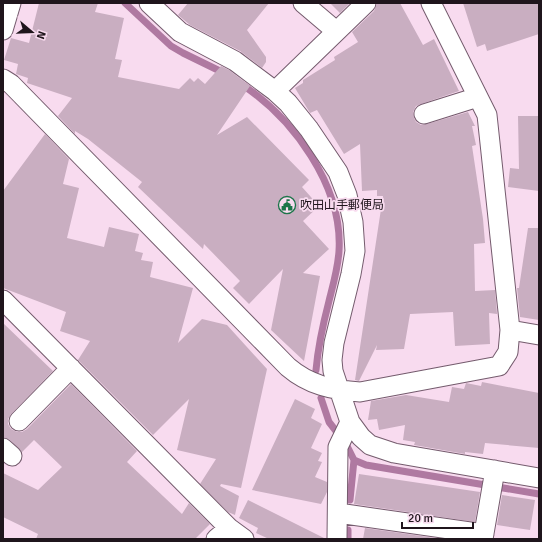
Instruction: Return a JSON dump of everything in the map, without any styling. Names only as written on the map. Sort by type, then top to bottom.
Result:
[{"type":"street","points":[[3,30],[11,3]]},
{"type":"street","points":[[149,3],[180,32],[234,61],[275,91],[288,103],[309,129],[342,181],[353,222],[355,244],[354,262],[334,343],[332,360],[345,434],[337,539]]},
{"type":"street","points":[[303,3],[336,31]]},
{"type":"street","points":[[275,91],[366,3]]},
{"type":"street","points":[[3,78],[11,84],[288,367],[296,374],[310,382],[338,389],[360,392],[500,366],[508,352],[510,330],[487,115],[431,3]]},
{"type":"street","points":[[424,114],[478,97]]},
{"type":"street","points":[[3,300],[71,368],[230,535]]},
{"type":"street","points":[[510,330],[539,335]]},
{"type":"street","points":[[18,421],[71,368]]},
{"type":"street","points":[[345,434],[361,437],[370,445],[384,451],[494,474],[539,478]]},
{"type":"street","points":[[338,513],[484,537],[494,474]]},
{"type":"building","points":[[39,3],[98,3],[95,12],[124,18],[115,59],[122,60],[118,77],[179,89],[190,78],[194,82],[198,78],[205,84],[221,66],[229,70],[250,86],[217,135],[247,117],[309,180],[302,187],[319,206],[303,221],[329,249],[303,273],[320,276],[304,361],[271,330],[283,269],[249,304],[233,288],[240,281],[204,244],[203,249],[138,187],[142,182],[88,139],[75,131],[75,134],[58,116],[72,98],[27,83],[28,78],[16,74],[18,64],[4,60],[11,38],[29,43]]},
{"type":"building","points":[[188,3],[269,3],[247,30],[266,57],[266,62],[262,68],[240,51],[190,25],[178,15]]},
{"type":"building","points":[[330,3],[350,3],[340,13]]},
{"type":"building","points":[[377,3],[400,3],[423,45],[434,39],[459,91],[416,106],[413,112],[416,122],[421,125],[427,124],[468,112],[475,126],[472,126],[476,145],[472,146],[483,219],[485,243],[474,244],[475,291],[495,290],[497,314],[489,313],[490,344],[455,346],[453,312],[410,314],[404,349],[376,350],[377,345],[359,381],[355,380],[383,196],[377,196],[377,190],[362,191],[360,144],[344,154],[317,110],[310,113],[295,88],[303,83],[303,80],[335,60],[334,57],[358,42],[352,32],[374,11]]},
{"type":"building","points":[[463,3],[539,3],[539,34],[487,51],[485,44],[477,47]]},
{"type":"building","points":[[518,116],[539,116],[539,191],[508,187],[510,168],[519,169]]},
{"type":"building","points":[[45,134],[69,159],[63,184],[79,188],[67,238],[104,247],[109,227],[139,234],[135,251],[143,253],[141,260],[153,262],[150,277],[193,288],[178,343],[202,319],[227,325],[267,369],[241,488],[221,484],[220,486],[239,496],[235,515],[228,512],[200,484],[216,459],[177,450],[189,399],[153,435],[78,360],[90,341],[60,331],[66,312],[3,288],[3,191]]},
{"type":"building","points":[[528,228],[539,228],[539,320],[520,317],[517,288],[519,288]]},
{"type":"building","points":[[3,323],[53,371],[11,414],[8,419],[8,424],[11,429],[17,432],[22,432],[27,429],[71,384],[137,451],[127,462],[182,514],[189,503],[210,524],[195,539],[36,539],[38,534],[3,517],[3,473],[38,490],[62,467],[34,440],[22,452],[10,440],[3,437]]},
{"type":"building","points":[[482,382],[539,393],[539,448],[485,443],[483,454],[465,452],[465,454],[414,445],[415,442],[403,440],[405,425],[379,430],[377,419],[368,420],[371,401],[406,395],[449,402],[452,387],[464,389],[466,383],[481,386]]},
{"type":"building","points":[[295,399],[315,409],[311,418],[322,424],[311,448],[322,453],[318,461],[322,462],[315,477],[327,482],[327,492],[321,504],[252,490]]},
{"type":"building","points":[[359,474],[480,492],[475,522],[354,504]]},
{"type":"building","points":[[502,495],[535,500],[530,530],[497,525]]},
{"type":"building","points":[[248,500],[326,539],[269,539],[256,533],[258,528],[239,518]]},
{"type":"building","points":[[365,528],[442,539],[363,539]]},
{"type":"waterway","points":[[125,3],[171,46],[226,74]]},
{"type":"waterway","points":[[241,84],[279,115],[296,135],[311,156],[333,202],[338,227],[339,251],[335,276],[321,336],[316,370]]},
{"type":"waterway","points":[[321,398],[329,422],[346,444],[354,460],[366,465],[539,494]]},
{"type":"waterway","points":[[350,500],[354,460]]},
{"type":"waterway","points":[[348,530],[348,539]]},
{"type":"place","name":"吹田山手郵便局","points":[[287,205]]}]
